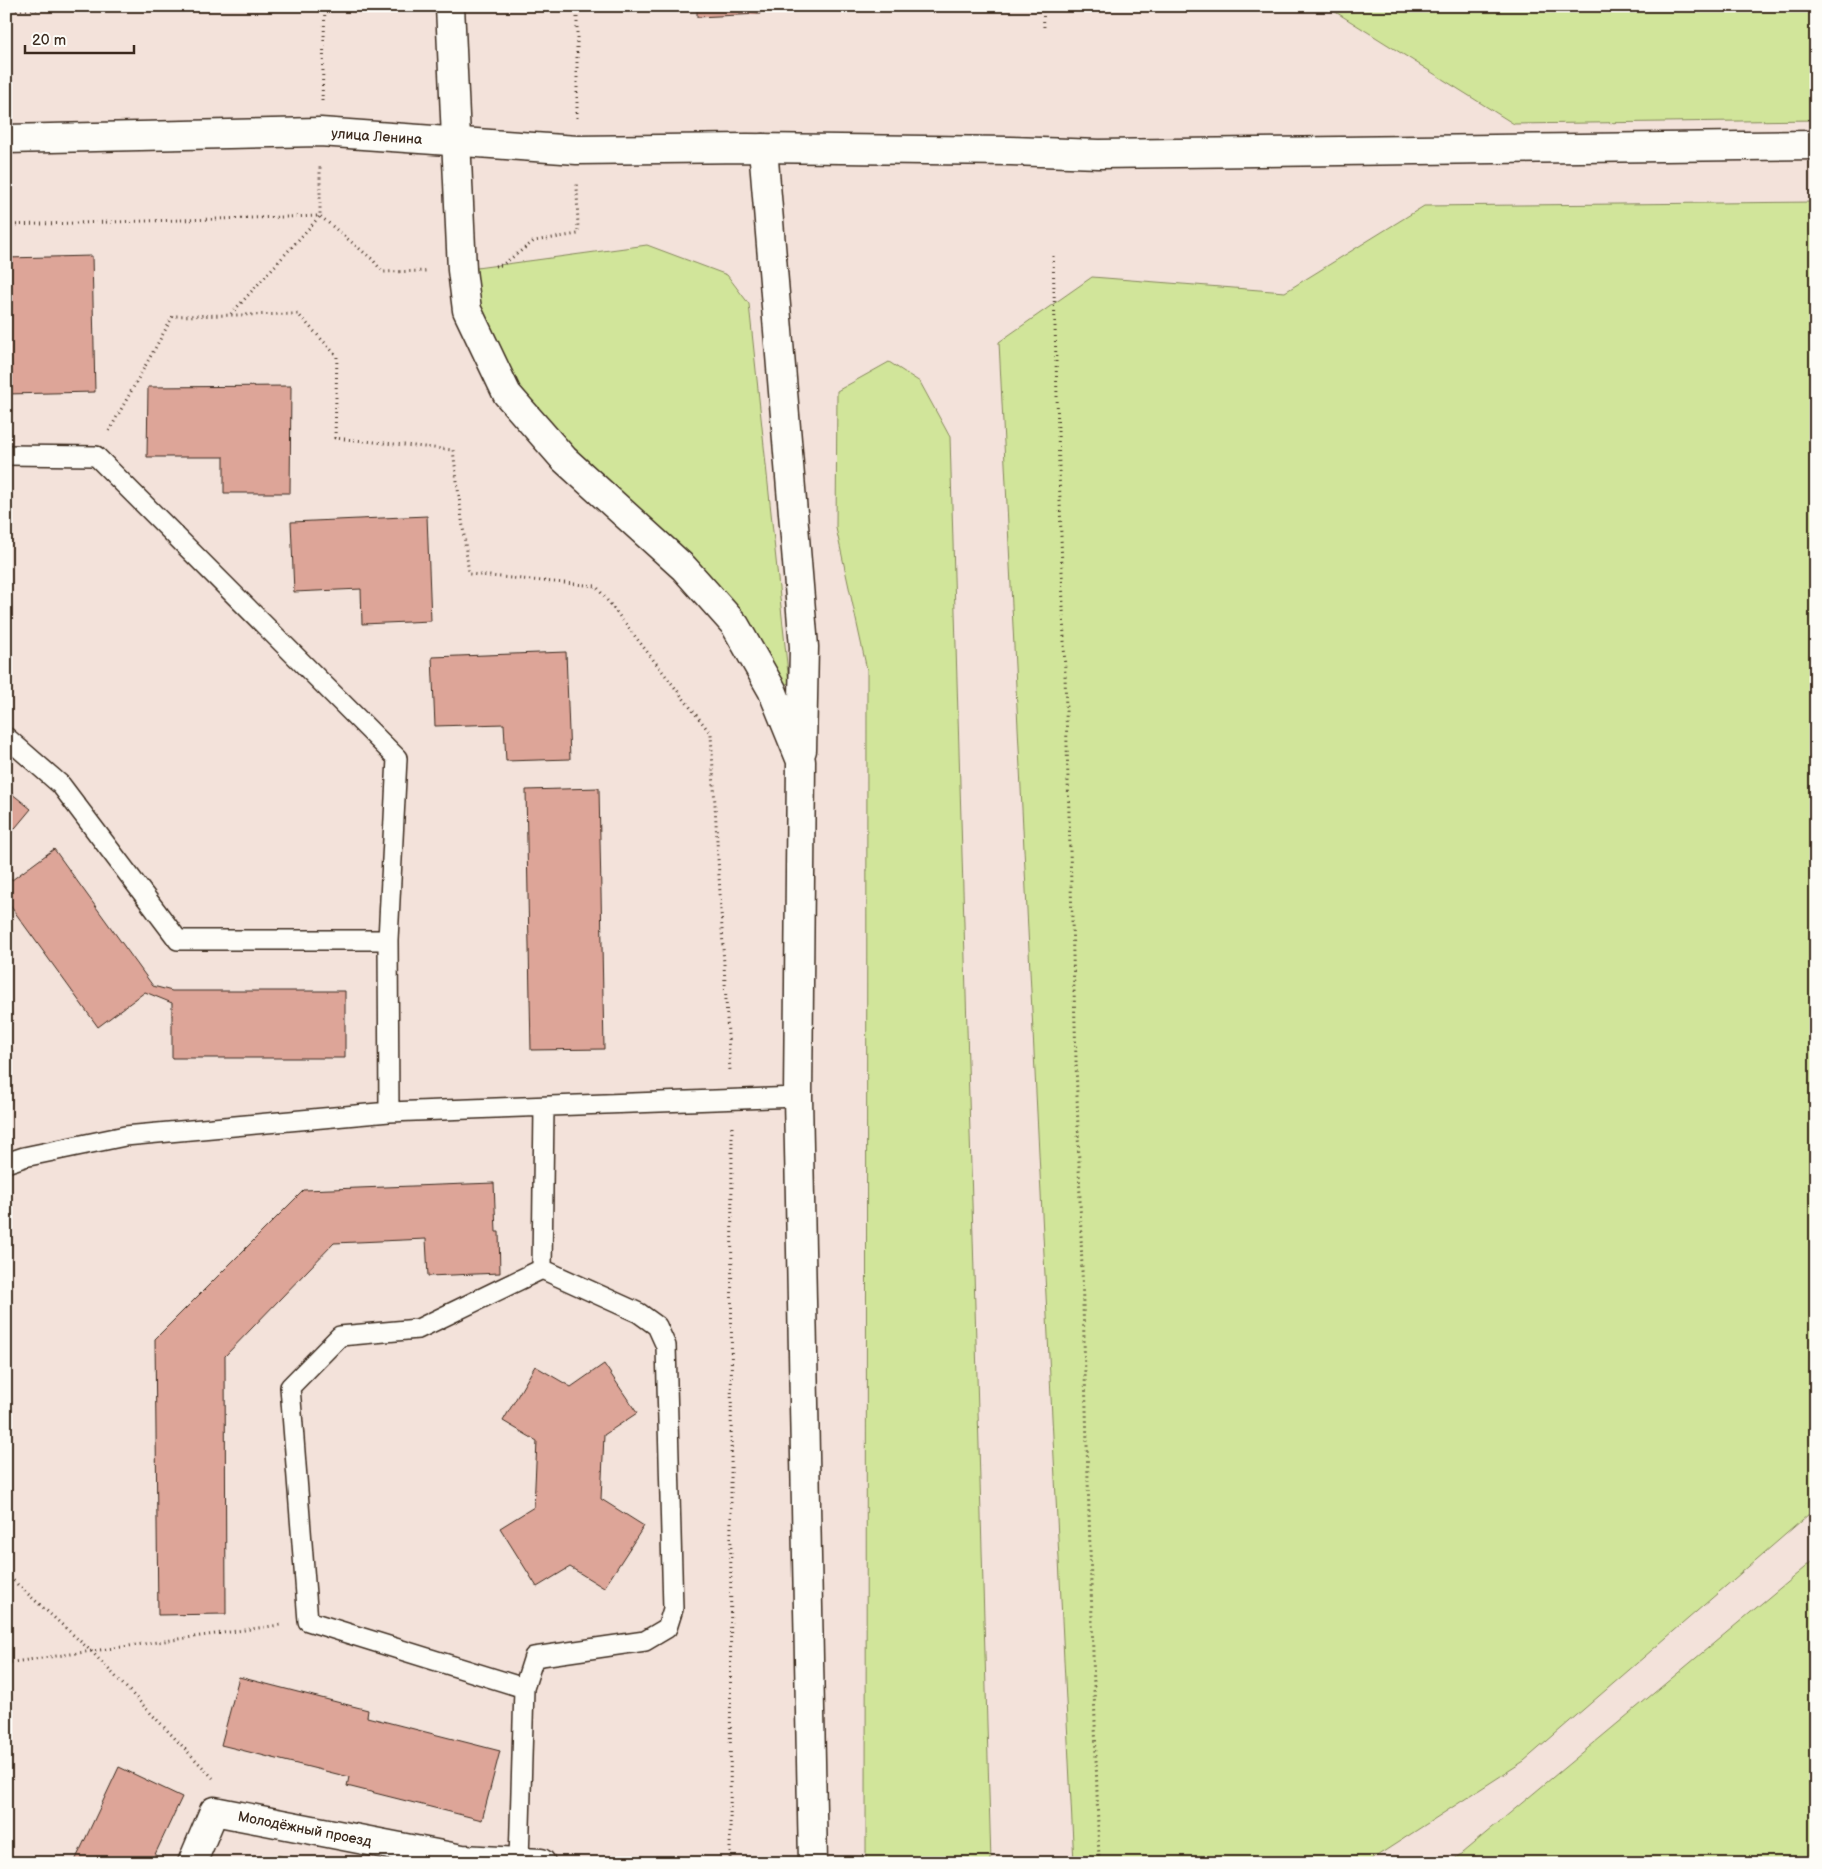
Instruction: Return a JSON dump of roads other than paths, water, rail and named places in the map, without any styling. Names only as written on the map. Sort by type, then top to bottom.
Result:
[{"type":"street","points":[[450,6],[462,270],[467,310],[507,394],[564,459],[684,568],[735,626],[772,690],[801,761]]},
{"type":"street","name":"улица Ленина","points":[[6,139],[320,132],[577,150],[755,148],[1099,154],[1816,145]]},
{"type":"street","points":[[755,148],[804,647],[798,1098],[813,1863]]},
{"type":"street","name":"Молодёжный проезд","points":[[192,1863],[214,1811],[462,1859],[530,1862]]},
{"type":"lane","points":[[6,455],[96,456],[397,758],[388,940],[390,1112]]},
{"type":"lane","points":[[6,737],[60,785],[178,940],[388,940]]},
{"type":"lane","points":[[6,1163],[24,1156],[125,1136],[390,1112],[798,1098]]},
{"type":"lane","points":[[542,1269],[544,1107]]},
{"type":"lane","points":[[524,1688],[308,1621],[290,1387],[340,1336],[418,1329],[542,1269]]},
{"type":"lane","points":[[530,1862],[524,1688],[534,1656],[645,1641],[667,1628],[672,1609],[666,1346],[657,1326],[639,1314],[542,1269]]}]
